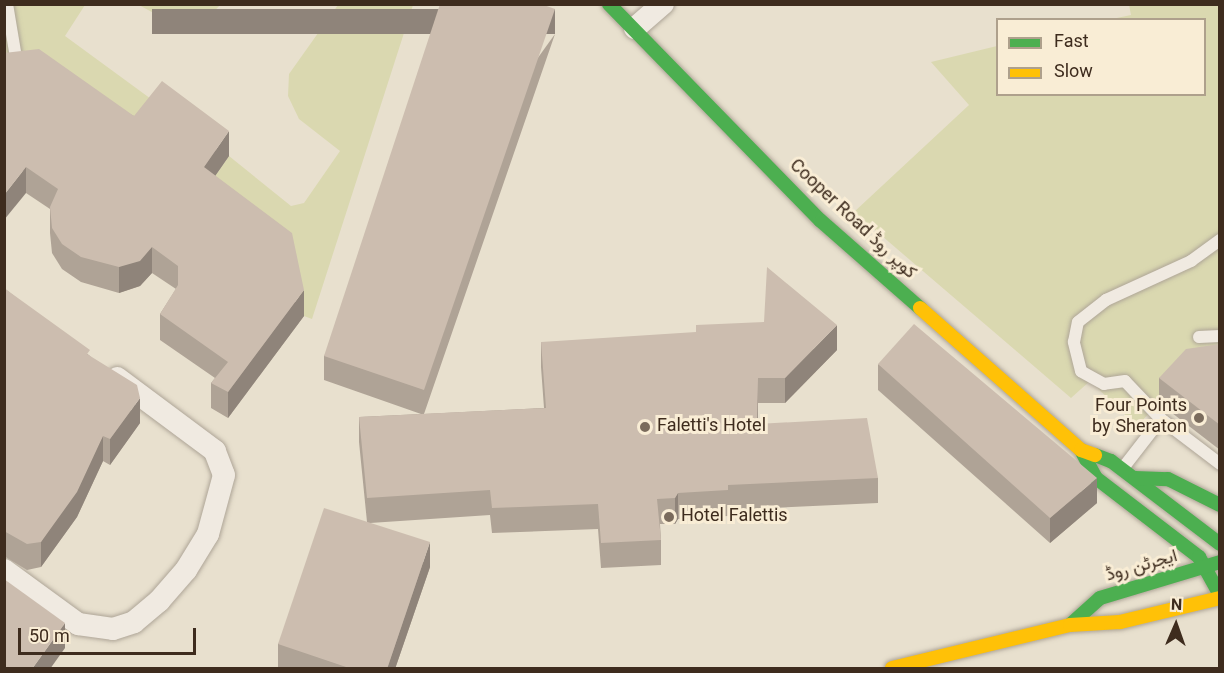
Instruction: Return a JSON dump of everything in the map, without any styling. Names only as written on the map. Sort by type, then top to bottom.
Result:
[{"type":"main road","name":"Cooper Road کوپر روڈ","points":[[609,4],[634,27],[821,221],[1082,450],[1127,473],[1220,544]]},
{"type":"main road","name":"Cooper Road کوپر روڈ","points":[[1082,450],[1096,478],[1213,564]]},
{"type":"main road","points":[[1127,473],[1168,479],[1220,505]]},
{"type":"main road","points":[[892,669],[1070,625],[1120,622],[1220,597],[1213,564]]},
{"type":"main road","name":"ایجرٹن روڈ","points":[[1070,625],[1100,598],[1213,564]]},
{"type":"street","points":[[634,27],[663,4]]},
{"type":"street","points":[[4,570],[78,624],[113,629],[134,622],[159,601],[186,570],[208,534],[224,475],[215,451],[100,366]]},
{"type":"lane","points":[[7,4],[17,64]]},
{"type":"lane","points":[[1220,240],[1191,261],[1106,300],[1078,322],[1074,342],[1081,370],[1104,384],[1125,381],[1161,419],[1220,464]]},
{"type":"lane","points":[[1199,337],[1220,336]]},
{"type":"lane","points":[[1127,473],[1161,419]]},
{"type":"shaded area","points":[[5,5],[85,5],[65,36],[162,107],[134,142],[5,78]]},
{"type":"shaded area","points":[[139,5],[220,5],[209,17],[180,23],[170,22]]},
{"type":"shaded area","points":[[338,5],[413,5],[312,319],[304,316],[292,258],[204,192],[229,156],[291,206],[304,203],[340,151],[299,119],[288,96],[289,74]]},
{"type":"shaded area","points":[[1129,5],[1219,5],[1219,369],[1159,403],[1137,426],[1090,381],[1071,398],[854,212],[969,105],[931,62],[996,46],[996,96],[1206,96],[1206,18],[1117,18],[1131,15]]},
{"type":"building","points":[[440,4],[541,4],[555,9],[424,390],[324,356]]},
{"type":"building","points":[[39,49],[134,116],[162,81],[229,131],[204,167],[292,233],[304,290],[228,392],[211,383],[228,362],[160,314],[178,285],[178,266],[152,247],[140,261],[119,267],[81,257],[62,244],[52,228],[50,207],[58,189],[26,167],[4,195],[4,53]]},
{"type":"building","name":"Faletti's Hotel","points":[[767,267],[837,325],[785,378],[758,378],[757,424],[867,418],[878,478],[728,485],[728,490],[678,493],[675,498],[657,499],[661,540],[601,543],[598,504],[492,508],[490,490],[367,498],[359,417],[546,408],[541,342],[696,332],[696,325],[764,322]]},
{"type":"building","points":[[4,288],[90,350],[87,354],[137,385],[140,398],[110,439],[103,436],[77,492],[41,542],[27,544],[4,531]]},
{"type":"building","points":[[914,324],[1097,478],[1050,518],[878,364]]},
{"type":"building","points":[[1220,344],[1220,425],[1159,378],[1186,349]]},
{"type":"building","points":[[324,508],[430,542],[387,669],[352,669],[278,644]]},
{"type":"building","points":[[4,579],[65,623],[32,669],[4,669]]},
{"type":"traffic: fast","points":[[609,4],[821,221],[920,308]]},
{"type":"traffic: fast","points":[[1081,450],[1096,478],[1199,557],[1220,595]]},
{"type":"traffic: fast","points":[[1095,455],[1111,461],[1220,544]]},
{"type":"traffic: fast","points":[[1135,478],[1168,479],[1220,505]]},
{"type":"traffic: fast","points":[[1070,625],[1100,598],[1220,562]]},
{"type":"traffic: slow","points":[[920,308],[1081,450],[1095,455]]},
{"type":"traffic: slow","points":[[892,668],[1070,625],[1120,622],[1220,598]]},
{"type":"place","name":"Four Points by Sheraton","points":[[1199,418]]},
{"type":"place","name":"Faletti's Hotel","points":[[645,427]]},
{"type":"place","name":"Hotel Falettis","points":[[669,517]]}]
